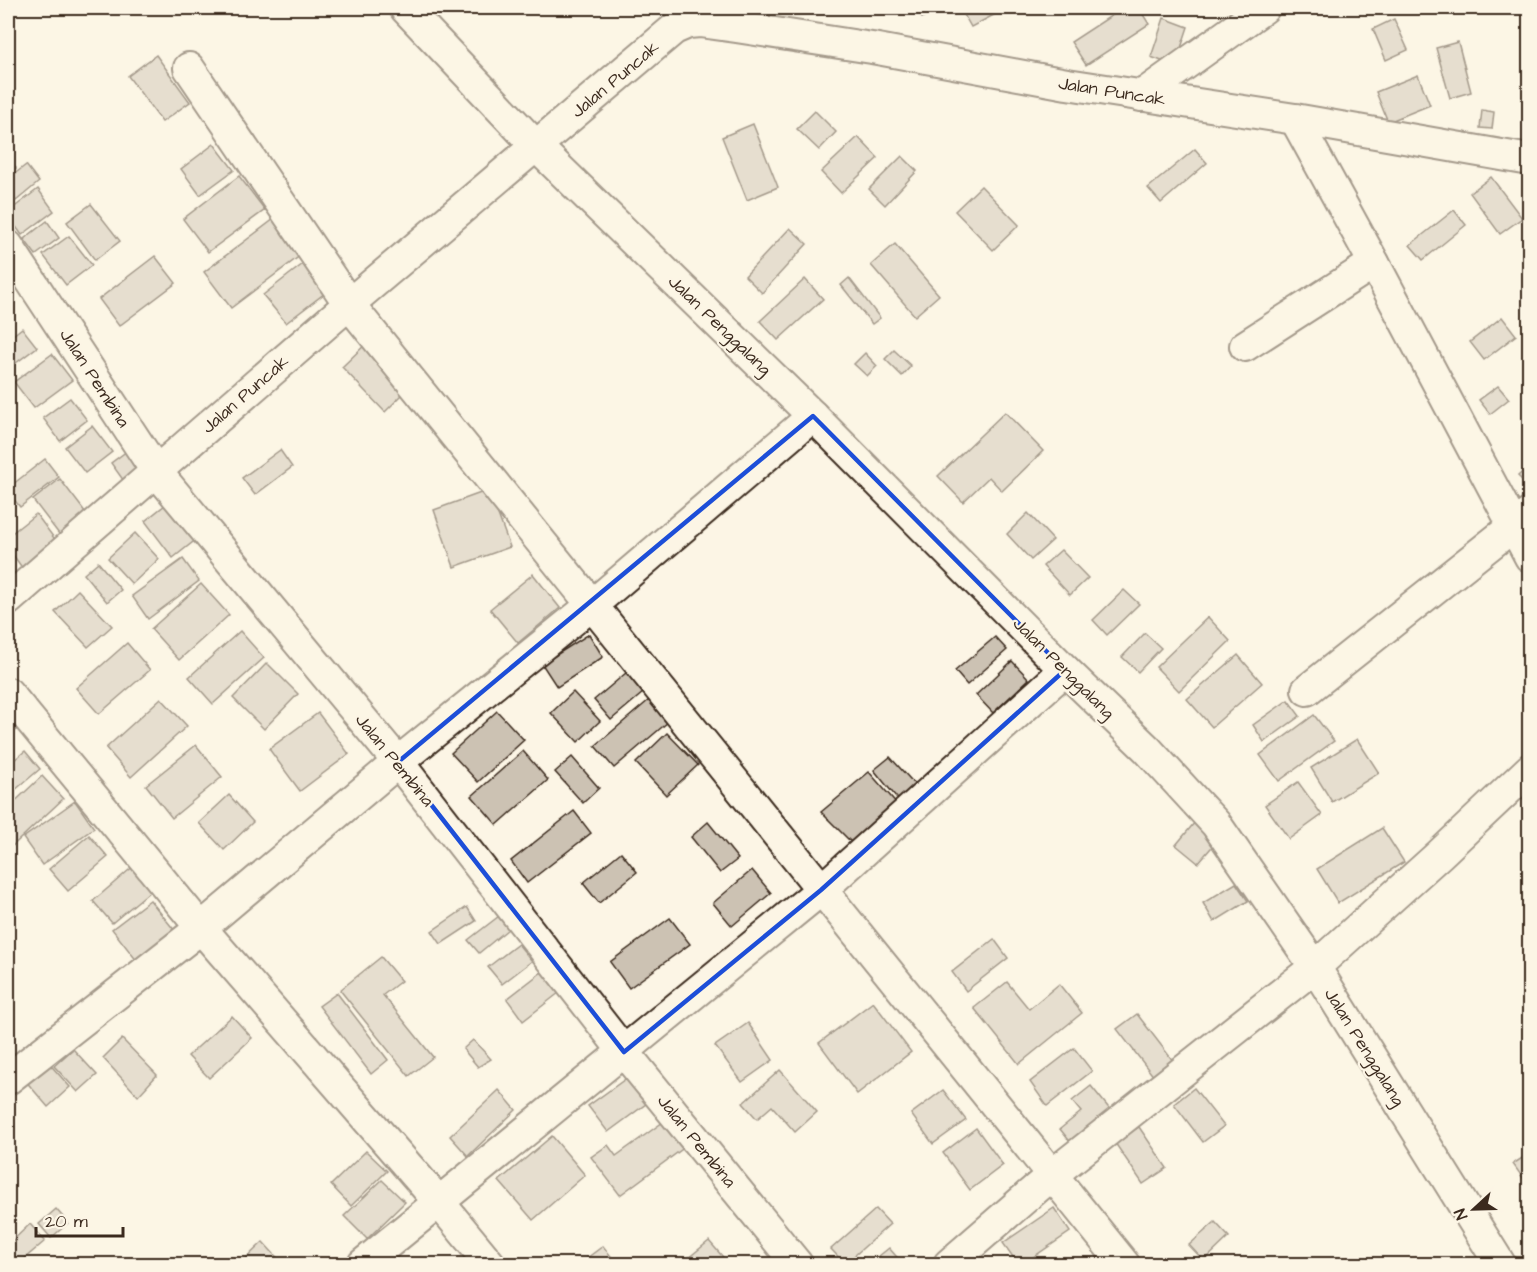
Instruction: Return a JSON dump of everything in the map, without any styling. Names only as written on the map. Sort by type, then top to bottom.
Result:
[{"type":"street","name":"Jalan Penggalang","points":[[405,8],[536,146],[813,416],[1065,670],[1147,749],[1216,824],[1316,967],[1494,1262]]},
{"type":"street","points":[[1142,96],[1264,8]]},
{"type":"street","name":"Jalan Puncak","points":[[8,600],[349,304],[674,29],[688,23],[700,22],[872,48],[1142,96],[1295,119],[1530,160]]},
{"type":"street","points":[[189,68],[349,304],[1124,1264]]},
{"type":"street","points":[[1295,119],[1374,263],[1522,520],[1530,557]]},
{"type":"street","name":"Jalan Pembina","points":[[8,246],[156,471],[398,762],[624,1053],[797,1264]]},
{"type":"street","points":[[1245,346],[1374,263]]},
{"type":"street","points":[[8,1079],[201,928],[398,762],[592,605],[813,416]]},
{"type":"street","points":[[1307,690],[1522,520]]},
{"type":"street","points":[[363,1264],[821,890],[1065,670]]},
{"type":"street","points":[[8,693],[201,928],[440,1202],[490,1264]]},
{"type":"street","points":[[949,1264],[1053,1174],[1316,967],[1530,769]]},
{"type":"highlighted area","points":[[813,416],[1065,670],[821,890],[624,1052],[398,762]]},
{"type":"building","points":[[914,8],[936,8],[922,18]]},
{"type":"building","points":[[969,8],[1007,8],[971,27],[962,11]]},
{"type":"building","points":[[1123,8],[1139,8],[1149,24],[1086,65],[1071,42]]},
{"type":"building","points":[[1164,18],[1188,27],[1175,66],[1151,57]]},
{"type":"building","points":[[1394,19],[1408,50],[1386,60],[1373,29]]},
{"type":"building","points":[[1458,42],[1471,92],[1450,98],[1436,48]]},
{"type":"building","points":[[156,55],[190,102],[162,122],[128,76]]},
{"type":"building","points":[[1418,75],[1430,105],[1388,122],[1376,92]]},
{"type":"building","points":[[1482,110],[1494,112],[1492,129],[1480,128]]},
{"type":"building","points":[[815,111],[836,132],[819,150],[797,129]]},
{"type":"building","points":[[753,124],[778,187],[747,200],[722,137]]},
{"type":"building","points":[[858,137],[878,158],[841,193],[821,172]]},
{"type":"building","points":[[214,144],[234,170],[200,195],[181,169]]},
{"type":"building","points":[[1195,149],[1207,163],[1161,203],[1148,188]]},
{"type":"building","points":[[8,156],[16,168],[8,174]]},
{"type":"building","points":[[902,156],[917,171],[885,205],[869,189]]},
{"type":"building","points":[[26,165],[39,182],[16,201],[8,190],[8,179]]},
{"type":"building","points":[[239,176],[265,210],[208,252],[183,219]]},
{"type":"building","points":[[1491,177],[1522,218],[1500,234],[1470,193]]},
{"type":"building","points":[[981,186],[1019,225],[993,250],[955,211]]},
{"type":"building","points":[[38,189],[54,211],[22,235],[8,216],[8,212]]},
{"type":"building","points":[[91,204],[120,241],[95,260],[67,222]]},
{"type":"building","points":[[1454,210],[1466,225],[1423,260],[1410,245]]},
{"type":"building","points":[[274,219],[301,255],[231,308],[204,272]]},
{"type":"building","points":[[47,221],[59,238],[36,255],[24,239]]},
{"type":"building","points":[[790,228],[807,244],[762,293],[745,276]]},
{"type":"building","points":[[69,236],[92,265],[66,285],[43,255]]},
{"type":"building","points":[[895,244],[939,295],[915,316],[871,265]]},
{"type":"building","points":[[155,256],[176,283],[119,326],[99,299]]},
{"type":"building","points":[[303,264],[325,293],[286,323],[263,295]]},
{"type":"building","points":[[849,278],[880,318],[872,324],[841,285]]},
{"type":"building","points":[[805,279],[823,299],[778,340],[760,321]]},
{"type":"building","points":[[1502,317],[1516,335],[1484,360],[1470,342]]},
{"type":"building","points":[[22,328],[37,347],[8,369],[8,339]]},
{"type":"building","points":[[370,340],[412,385],[385,412],[342,367]]},
{"type":"building","points":[[894,350],[911,366],[902,376],[885,359]]},
{"type":"building","points":[[865,353],[877,366],[867,376],[854,364]]},
{"type":"building","points":[[52,354],[72,380],[34,408],[14,382]]},
{"type":"building","points":[[1498,386],[1509,399],[1490,414],[1479,400]]},
{"type":"building","points":[[70,398],[87,420],[60,441],[43,418]]},
{"type":"building","points":[[1005,412],[1043,451],[1002,491],[989,477],[963,502],[938,476]]},
{"type":"building","points":[[92,426],[112,452],[85,473],[65,447]]},
{"type":"building","points":[[135,445],[151,466],[126,484],[111,463]]},
{"type":"building","points":[[280,450],[292,467],[255,495],[242,478]]},
{"type":"building","points":[[45,459],[59,477],[20,507],[8,492],[8,488]]},
{"type":"building","points":[[1530,465],[1530,488],[1518,476]]},
{"type":"building","points":[[60,479],[89,517],[62,538],[33,500]]},
{"type":"building","points":[[489,490],[510,547],[454,567],[434,510]]},
{"type":"building","points":[[175,497],[203,534],[173,558],[145,521]]},
{"type":"building","points":[[1028,513],[1053,540],[1031,560],[1007,534]]},
{"type":"building","points":[[36,514],[57,542],[23,569],[8,548],[8,536]]},
{"type":"building","points":[[135,533],[159,559],[132,584],[108,558]]},
{"type":"building","points":[[1061,550],[1088,578],[1070,595],[1043,566]]},
{"type":"building","points":[[183,559],[199,581],[148,619],[132,596]]},
{"type":"building","points":[[98,562],[121,590],[107,602],[84,574]]},
{"type":"building","points":[[533,574],[560,608],[518,643],[490,609]]},
{"type":"building","points":[[201,584],[229,615],[179,660],[151,629]]},
{"type":"building","points":[[78,590],[112,626],[88,647],[55,612]]},
{"type":"building","points":[[1124,590],[1139,604],[1107,635],[1093,620]]},
{"type":"building","points":[[1208,617],[1230,641],[1179,691],[1156,667]]},
{"type":"building","points":[[240,631],[264,658],[213,704],[189,677]]},
{"type":"building","points":[[1145,633],[1161,648],[1138,672],[1122,657]]},
{"type":"building","points":[[589,634],[603,657],[557,687],[542,664]]},
{"type":"building","points":[[995,637],[1007,650],[967,685],[955,671]]},
{"type":"building","points":[[127,643],[150,670],[99,714],[76,688]]},
{"type":"building","points":[[1238,655],[1262,683],[1212,727],[1187,699]]},
{"type":"building","points":[[1012,661],[1029,679],[993,713],[976,695]]},
{"type":"building","points":[[267,663],[298,694],[264,729],[233,698]]},
{"type":"building","points":[[633,667],[650,687],[611,720],[594,700]]},
{"type":"building","points":[[573,692],[600,721],[578,742],[551,713]]},
{"type":"building","points":[[161,698],[187,726],[131,777],[106,748]]},
{"type":"building","points":[[649,700],[668,722],[614,768],[595,746]]},
{"type":"building","points":[[1288,700],[1300,716],[1264,742],[1253,725]]},
{"type":"building","points":[[8,711],[20,727],[8,737]]},
{"type":"building","points":[[497,711],[524,740],[478,782],[451,753]]},
{"type":"building","points":[[318,713],[349,754],[300,791],[269,749]]},
{"type":"building","points":[[1314,715],[1334,741],[1279,781],[1260,755]]},
{"type":"building","points":[[667,733],[698,765],[666,795],[636,763]]},
{"type":"building","points":[[1357,739],[1379,773],[1332,802],[1311,768]]},
{"type":"building","points":[[196,745],[222,777],[172,818],[146,785]]},
{"type":"building","points":[[25,751],[40,769],[8,796],[8,765]]},
{"type":"building","points":[[523,751],[548,780],[497,825],[472,796]]},
{"type":"building","points":[[572,757],[599,788],[583,803],[555,772]]},
{"type":"building","points":[[890,757],[919,789],[901,803],[874,770]]},
{"type":"building","points":[[869,772],[899,806],[852,843],[821,812]]},
{"type":"building","points":[[42,776],[63,799],[8,850],[8,808]]},
{"type":"building","points":[[1298,782],[1322,815],[1289,839],[1265,805]]},
{"type":"building","points":[[229,795],[253,822],[224,850],[199,823]]},
{"type":"building","points":[[75,801],[94,828],[42,865],[23,838]]},
{"type":"building","points":[[574,811],[591,833],[527,883],[511,861]]},
{"type":"building","points":[[708,822],[738,859],[720,873],[691,837]]},
{"type":"building","points":[[1195,822],[1217,841],[1198,863],[1176,845]]},
{"type":"building","points":[[1382,828],[1404,862],[1338,903],[1317,869]]},
{"type":"building","points":[[89,835],[108,857],[68,891],[49,869]]},
{"type":"building","points":[[621,852],[637,872],[599,903],[583,883]]},
{"type":"building","points":[[136,864],[155,887],[112,923],[93,901]]},
{"type":"building","points":[[752,870],[771,893],[732,926],[713,903]]},
{"type":"building","points":[[1236,883],[1248,901],[1214,922],[1203,903]]},
{"type":"building","points":[[150,900],[175,931],[137,961],[112,929]]},
{"type":"building","points":[[467,907],[476,921],[441,944],[432,931]]},
{"type":"building","points":[[503,913],[513,925],[479,953],[468,940]]},
{"type":"building","points":[[670,918],[690,944],[629,988],[610,962]]},
{"type":"building","points":[[994,939],[1008,958],[966,991],[952,972]]},
{"type":"building","points":[[518,944],[532,961],[502,984],[488,967]]},
{"type":"building","points":[[381,957],[401,981],[383,995],[433,1057],[409,1076],[340,990]]},
{"type":"building","points":[[547,968],[564,989],[523,1021],[507,999]]},
{"type":"building","points":[[1007,982],[1029,1009],[1059,984],[1082,1013],[1019,1064],[974,1008]]},
{"type":"building","points":[[337,993],[388,1060],[371,1074],[319,1006]]},
{"type":"building","points":[[873,1002],[911,1052],[857,1094],[819,1043]]},
{"type":"building","points":[[1137,1014],[1174,1062],[1154,1077],[1117,1029]]},
{"type":"building","points":[[232,1016],[252,1038],[209,1078],[188,1056]]},
{"type":"building","points":[[748,1023],[773,1060],[742,1082],[715,1046]]},
{"type":"building","points":[[122,1039],[157,1075],[138,1096],[103,1058]]},
{"type":"building","points":[[473,1040],[491,1059],[478,1067],[463,1049]]},
{"type":"building","points":[[1074,1048],[1092,1071],[1047,1106],[1030,1082]]},
{"type":"building","points":[[73,1049],[97,1075],[78,1092],[54,1066]]},
{"type":"building","points":[[46,1060],[70,1087],[48,1107],[24,1079]]},
{"type":"building","points":[[780,1070],[817,1112],[795,1132],[772,1106],[757,1119],[743,1103]]},
{"type":"building","points":[[635,1072],[654,1098],[608,1132],[588,1106]]},
{"type":"building","points":[[1091,1086],[1116,1117],[1076,1149],[1060,1129],[1081,1112],[1072,1101]]},
{"type":"building","points":[[1194,1088],[1224,1126],[1203,1142],[1174,1104]]},
{"type":"building","points":[[499,1090],[516,1110],[468,1156],[450,1136]]},
{"type":"building","points":[[943,1090],[966,1120],[933,1144],[911,1114]]},
{"type":"building","points":[[670,1117],[689,1144],[620,1195],[591,1157],[608,1145],[616,1156]]},
{"type":"building","points":[[1139,1127],[1167,1168],[1143,1184],[1115,1143]]},
{"type":"building","points":[[976,1128],[1003,1165],[970,1190],[943,1153]]},
{"type":"building","points":[[552,1136],[585,1175],[533,1220],[499,1181]]},
{"type":"building","points":[[366,1151],[387,1171],[351,1206],[331,1185]]},
{"type":"building","points":[[1530,1153],[1530,1188],[1513,1164]]},
{"type":"building","points":[[382,1180],[405,1202],[367,1239],[344,1216]]},
{"type":"building","points":[[1054,1208],[1070,1232],[1023,1264],[1018,1264],[1003,1243]]},
{"type":"building","points":[[56,1209],[68,1223],[51,1238],[39,1224]]},
{"type":"building","points":[[876,1209],[890,1224],[845,1264],[831,1249]]},
{"type":"building","points":[[1215,1222],[1229,1237],[1204,1261],[1189,1245]]},
{"type":"building","points":[[30,1224],[45,1241],[18,1264],[8,1264],[8,1245]]},
{"type":"building","points":[[709,1241],[729,1264],[681,1264]]},
{"type":"building","points":[[263,1242],[283,1264],[244,1264],[242,1262]]},
{"type":"building","points":[[603,1246],[617,1264],[579,1264]]},
{"type":"building","points":[[889,1248],[903,1264],[886,1264],[879,1256]]}]
